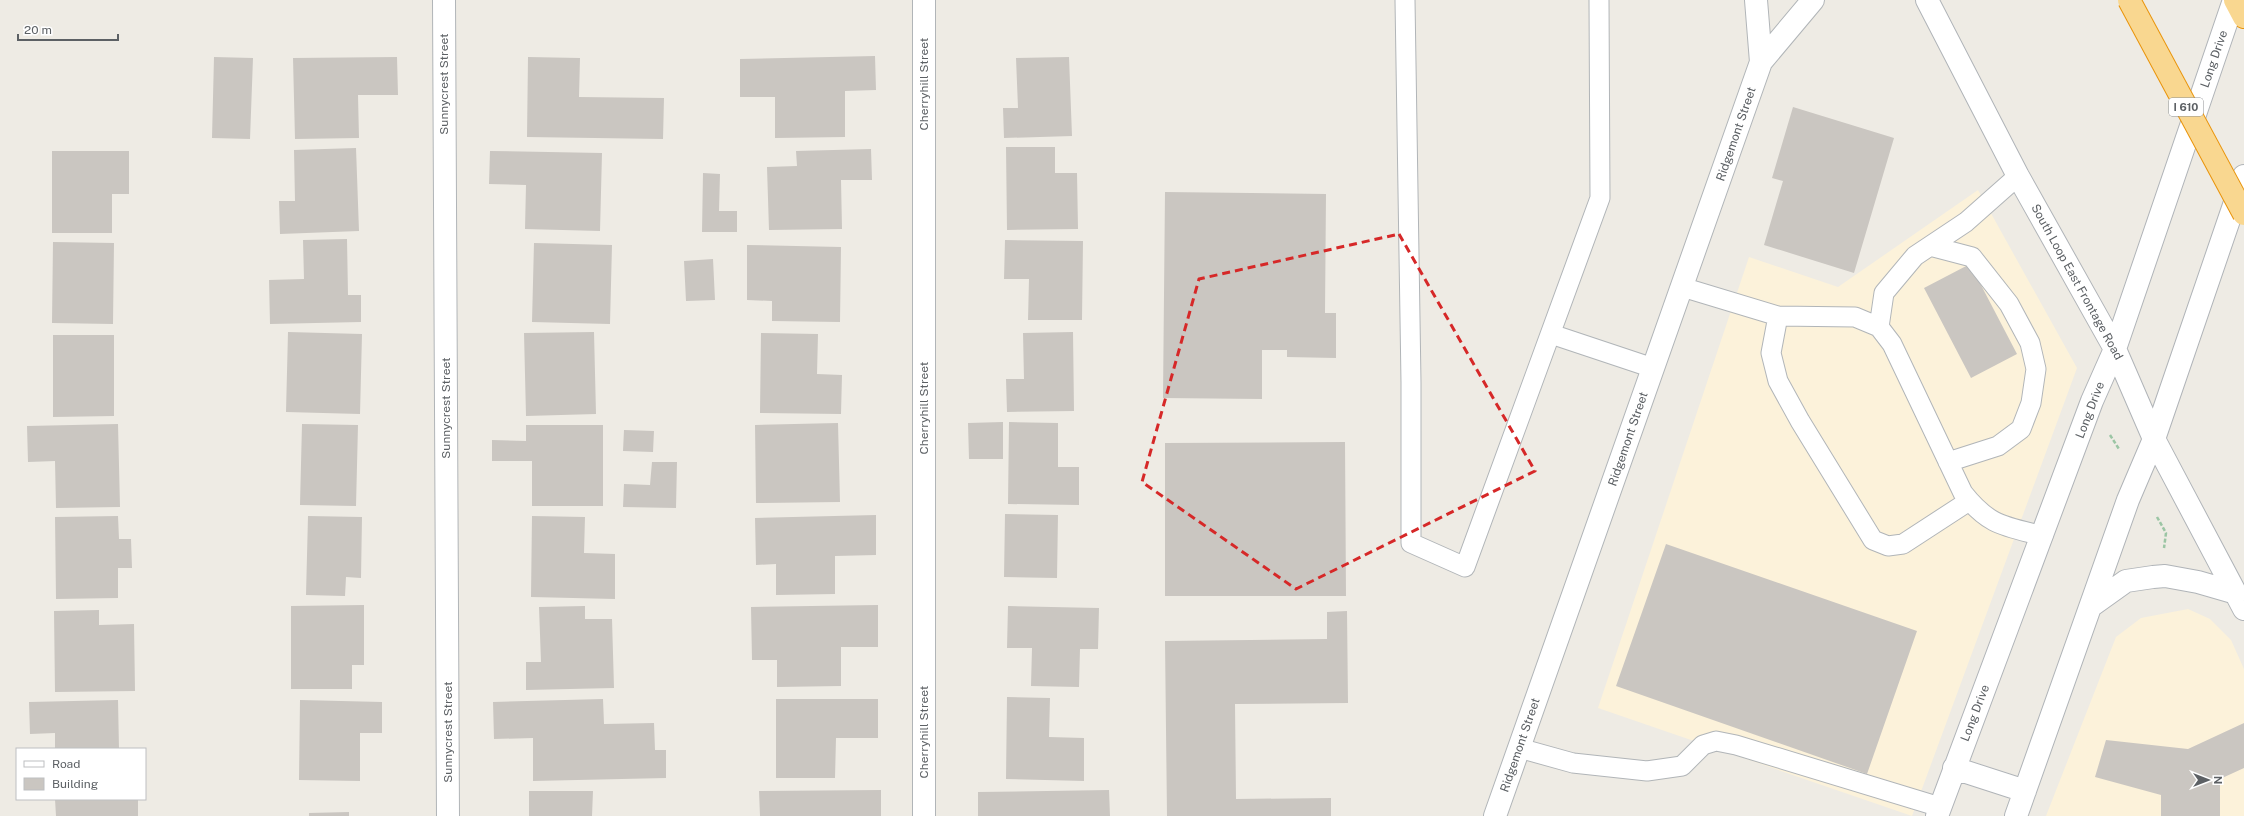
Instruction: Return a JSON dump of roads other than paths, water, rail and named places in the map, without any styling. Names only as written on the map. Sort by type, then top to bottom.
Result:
[{"type":"highway","name":"I 610","points":[[2129,0],[2244,214]]},
{"type":"highway","points":[[2234,0],[2244,17]]},
{"type":"street","name":"Sunnycrest Street","points":[[444,0],[448,816]]},
{"type":"street","name":"Cherryhill Street","points":[[924,0],[924,816]]},
{"type":"street","name":"Ridgemont Street","points":[[1756,0],[1761,62]]},
{"type":"street","name":"Ridgemont Street","points":[[1494,816],[1761,62],[1813,0]]},
{"type":"street","name":"Long Drive","points":[[1938,812],[2092,401],[2115,349],[2234,0]]},
{"type":"street","name":"South Loop East Frontage Road","points":[[1926,3],[2018,176],[2115,349],[2154,439],[2240,601]]},
{"type":"street","points":[[2016,816],[2128,500],[2154,439],[2244,176]]},
{"type":"street","points":[[2091,606],[2126,581],[2165,576],[2198,582],[2240,601]]},
{"type":"street","points":[[1954,768],[2025,791]]},
{"type":"lane","points":[[1405,0],[1411,382],[1410,543],[1466,567],[1600,198],[1599,0]]},
{"type":"lane","points":[[1879,327],[1884,293],[1915,256],[1966,222],[2018,176]]},
{"type":"lane","points":[[1930,246],[1972,258],[2009,304],[2030,343],[2036,369],[2031,403],[2021,429],[1998,446],[1948,462]]},
{"type":"lane","points":[[1682,287],[1778,316],[1855,317],[1879,327],[1892,344],[1963,493],[1969,501],[1996,524],[2042,536]]},
{"type":"lane","points":[[1778,316],[1771,353],[1778,381],[1800,421],[1873,540],[1888,546],[1903,544],[1969,501]]},
{"type":"lane","points":[[1551,334],[1653,368]]},
{"type":"lane","points":[[1519,748],[1573,763],[1647,770],[1682,766],[1704,745],[1716,741],[1736,745],[1938,812]]}]
